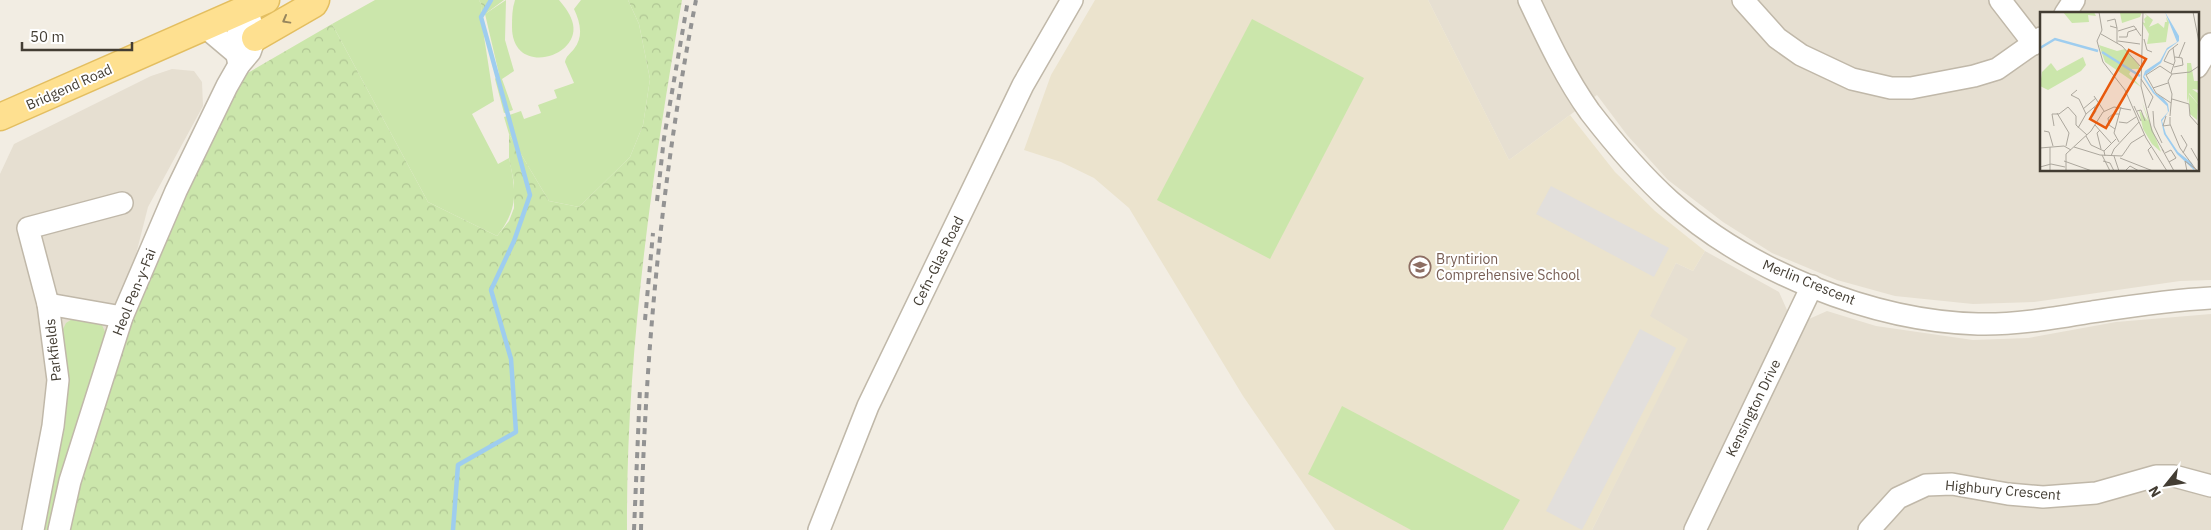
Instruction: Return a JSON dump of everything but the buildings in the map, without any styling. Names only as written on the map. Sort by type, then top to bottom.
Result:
[{"type":"main road","points":[[243,52],[314,4],[316,0]]},
{"type":"main road","name":"Bridgend Road","points":[[0,118],[257,4]]},
{"type":"street","name":"Cefn-Glas Road","points":[[819,530],[868,406],[1023,85],[1072,0]]},
{"type":"street","name":"Merlin Crescent","points":[[1529,0],[1575,89],[1618,146],[1650,182],[1670,201],[1719,237],[1757,261],[1812,286],[1872,307],[1926,318],[1978,324],[2040,320],[2164,302],[2211,298]]},
{"type":"street","points":[[1743,0],[1777,38],[1801,55],[1852,79],[1890,88],[1911,88],[1974,76],[1997,69],[2038,41],[2000,0]]},
{"type":"street","points":[[2066,12],[2074,0]]},
{"type":"street","name":"Heol Pen-y-Fai","points":[[59,530],[70,481],[122,318],[176,191],[243,52],[237,30],[257,4]]},
{"type":"street","points":[[204,26],[243,52]]},
{"type":"street","points":[[2198,65],[2211,44]]},
{"type":"street","points":[[48,304],[28,228],[122,204]]},
{"type":"street","name":"Kensington Drive","points":[[1695,530],[1812,286]]},
{"type":"street","name":"Parkfields","points":[[33,530],[53,426],[58,380],[48,304],[122,318]]},
{"type":"street","name":"Highbury Crescent","points":[[1869,530],[1898,498],[1926,485],[1952,484],[2008,494],[2043,497],[2096,493],[2156,476],[2174,476],[2211,486]]},
{"type":"shaded area","name":"Bryntirion Comprehensive School","points":[[1095,0],[1428,0],[1509,160],[1570,115],[1615,172],[1655,211],[1705,251],[1693,271],[1676,263],[1650,316],[1688,339],[1592,530],[1335,530],[1243,396],[1129,208],[1094,178],[1061,162],[1024,150],[1051,75]]},
{"type":"shaded area","points":[[1428,0],[2211,0],[2211,280],[2180,281],[2034,302],[1973,304],[1895,296],[1837,280],[1772,253],[1723,222],[1668,180],[1627,135],[1597,95],[1509,160]]},
{"type":"shaded area","points":[[172,69],[194,71],[202,82],[203,106],[148,207],[129,282],[107,336],[66,375],[65,416],[40,530],[0,530],[0,174],[14,144],[151,76]]},
{"type":"shaded area","points":[[1551,186],[1669,248],[1654,277],[1536,214]]},
{"type":"shaded area","points":[[1705,251],[1779,292],[1787,310],[1809,319],[1827,311],[1876,326],[1973,340],[2028,338],[2116,322],[2211,314],[2211,530],[1592,530],[1687,339],[1649,316],[1676,263],[1693,271]]},
{"type":"shaded area","points":[[1640,329],[1676,348],[1582,530],[1546,511]]},
{"type":"green space","points":[[375,0],[479,0],[482,6],[481,17],[494,101],[472,114],[498,164],[509,158],[514,190],[514,199],[509,217],[497,236],[428,202],[332,24]]},
{"type":"green space","points":[[479,0],[504,0],[481,17],[482,6]]},
{"type":"green space","points":[[506,0],[505,40],[514,71],[502,79],[513,110],[504,113],[495,79],[499,74],[485,14]]},
{"type":"green space","points":[[515,0],[559,0],[568,11],[573,24],[572,36],[566,46],[557,53],[545,57],[533,57],[523,52],[515,43],[512,27]]},
{"type":"green space","points":[[581,0],[628,0],[639,24],[650,79],[643,125],[630,157],[579,207],[549,201],[509,134],[504,117],[521,111],[524,119],[541,113],[538,105],[557,98],[554,90],[574,83],[565,62],[579,39],[579,24],[574,9]]},
{"type":"green space","points":[[628,0],[682,0],[651,197],[636,330],[631,397],[627,530],[68,530],[112,373],[157,256],[239,78],[332,24],[428,202],[497,236],[509,221],[514,208],[514,183],[509,158],[509,134],[549,201],[579,207],[630,157],[643,125],[650,79],[639,24]]},
{"type":"green space","points":[[1252,19],[1364,78],[1270,259],[1157,200]]},
{"type":"green space","points":[[77,316],[101,323],[107,336],[52,530],[40,530],[65,416],[66,375],[63,329],[66,323]]},
{"type":"green space","points":[[1342,406],[1520,500],[1503,530],[1411,530],[1308,474]]},
{"type":"waterway","points":[[453,530],[458,465],[516,432],[511,359],[491,290],[514,241],[530,195],[481,17],[491,0]]},
{"type":"railway","points":[[657,201],[664,138],[688,0]]},
{"type":"railway","points":[[641,530],[646,397],[657,264],[674,131],[696,0]]},
{"type":"railway","points":[[645,320],[653,233]]},
{"type":"railway","points":[[634,530],[640,388]]},
{"type":"place","name":"Bryntirion Comprehensive School","points":[[1420,267]]}]
